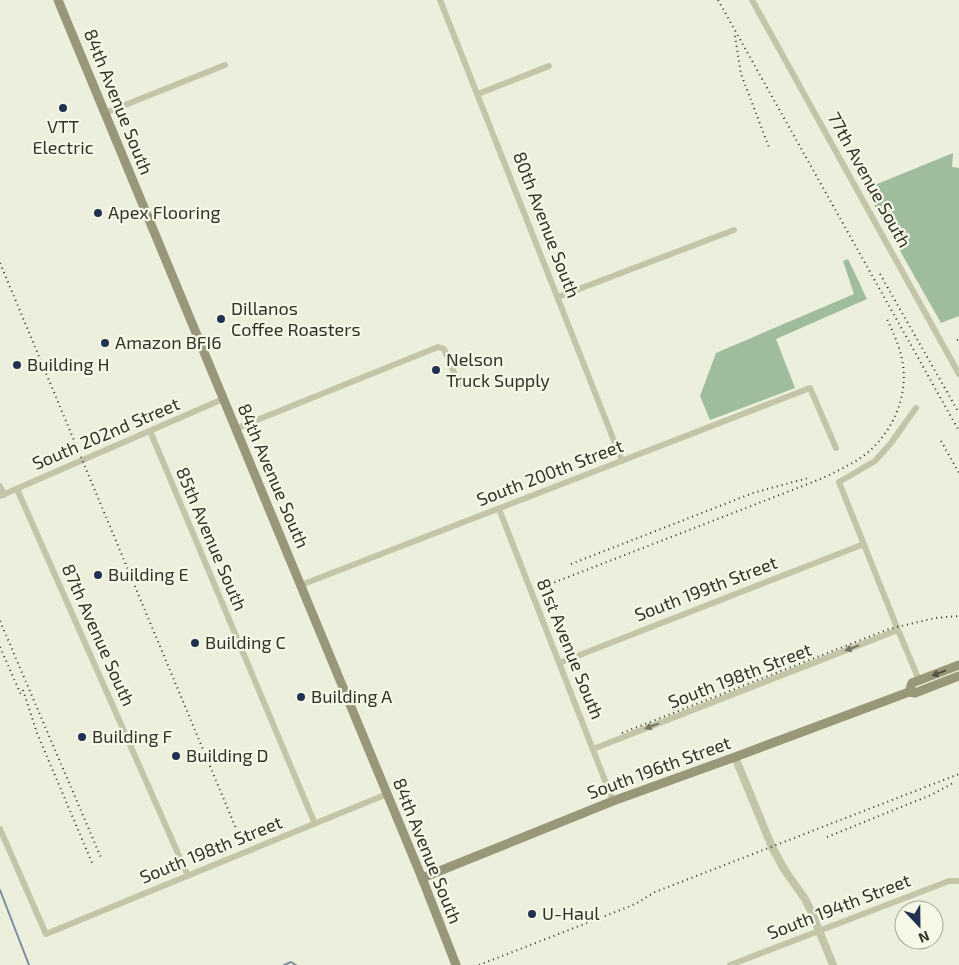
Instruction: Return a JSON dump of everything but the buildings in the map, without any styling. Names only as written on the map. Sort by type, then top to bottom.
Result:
[{"type":"main road","name":"84th Avenue South","points":[[58,0],[422,878],[456,965]]},
{"type":"main road","name":"South 196th Street","points":[[909,692],[912,683],[959,665]]},
{"type":"main road","name":"South 196th Street","points":[[422,878],[613,801],[909,692],[915,692],[959,676]]},
{"type":"street","name":"80th Avenue South","points":[[440,0],[622,461]]},
{"type":"street","name":"77th Avenue South","points":[[752,0],[959,374]]},
{"type":"street","points":[[105,113],[225,65]]},
{"type":"street","points":[[478,94],[548,66]]},
{"type":"street","points":[[558,297],[734,230]]},
{"type":"street","points":[[236,429],[438,347],[444,350],[459,384]]},
{"type":"street","name":"South 200th Street","points":[[301,586],[810,388],[836,448]]},
{"type":"street","name":"South 202nd Street","points":[[2,496],[223,400]]},
{"type":"street","points":[[916,408],[875,461],[839,482],[919,680]]},
{"type":"street","name":"85th Avenue South","points":[[150,431],[315,824]]},
{"type":"street","points":[[0,486],[2,496]]},
{"type":"street","name":"87th Avenue South","points":[[17,489],[188,876]]},
{"type":"street","name":"81st Avenue South","points":[[499,509],[613,801]]},
{"type":"street","name":"South 199th Street","points":[[559,663],[864,544]]},
{"type":"street","name":"South 198th Street","points":[[593,749],[898,630]]},
{"type":"street","points":[[735,757],[772,847],[784,869],[805,899],[834,965]]},
{"type":"street","name":"South 198th Street","points":[[0,829],[46,934],[387,794]]},
{"type":"street","name":"South 194th Street","points":[[730,965],[949,880],[959,881]]},
{"type":"green space","points":[[953,153],[952,167],[959,168],[959,316],[941,323],[865,189]]},
{"type":"green space","points":[[848,259],[867,299],[776,339],[795,388],[710,420],[700,396],[716,353],[854,294],[843,261]]},
{"type":"waterway","points":[[0,890],[29,965]]},
{"type":"waterway","points":[[284,965],[291,962],[296,965]]},
{"type":"railway","points":[[718,0],[959,431]]},
{"type":"railway","points":[[735,36],[741,74],[770,150]]},
{"type":"railway","points":[[0,263],[240,838]]},
{"type":"railway","points":[[880,274],[959,413]]},
{"type":"railway","points":[[545,586],[818,480],[859,459],[880,440],[889,428],[896,415],[903,387],[902,359],[898,344],[887,319]]},
{"type":"railway","points":[[941,441],[959,473]]},
{"type":"railway","points":[[571,564],[753,493],[808,478]]},
{"type":"railway","points":[[622,733],[889,629],[935,618],[959,616]]},
{"type":"railway","points":[[0,621],[102,860]]},
{"type":"railway","points":[[0,647],[22,697]]},
{"type":"railway","points":[[23,690],[37,733],[93,865]]},
{"type":"railway","points":[[479,965],[628,907],[655,892],[959,774]]},
{"type":"railway","points":[[827,837],[931,795],[955,782]]},
{"type":"place","name":"VTT Electric","points":[[63,108]]},
{"type":"place","name":"Apex Flooring","points":[[98,213]]},
{"type":"place","name":"Dillanos Coffee Roasters","points":[[221,319]]},
{"type":"place","name":"Amazon BFI6","points":[[105,343]]},
{"type":"place","name":"Building H","points":[[17,365]]},
{"type":"place","name":"Nelson Truck Supply","points":[[436,370]]},
{"type":"place","name":"Building E","points":[[98,575]]},
{"type":"place","name":"Building C","points":[[195,643]]},
{"type":"place","name":"Building A","points":[[301,697]]},
{"type":"place","name":"Building F","points":[[82,737]]},
{"type":"place","name":"Building D","points":[[176,756]]},
{"type":"place","name":"U-Haul","points":[[532,914]]}]
